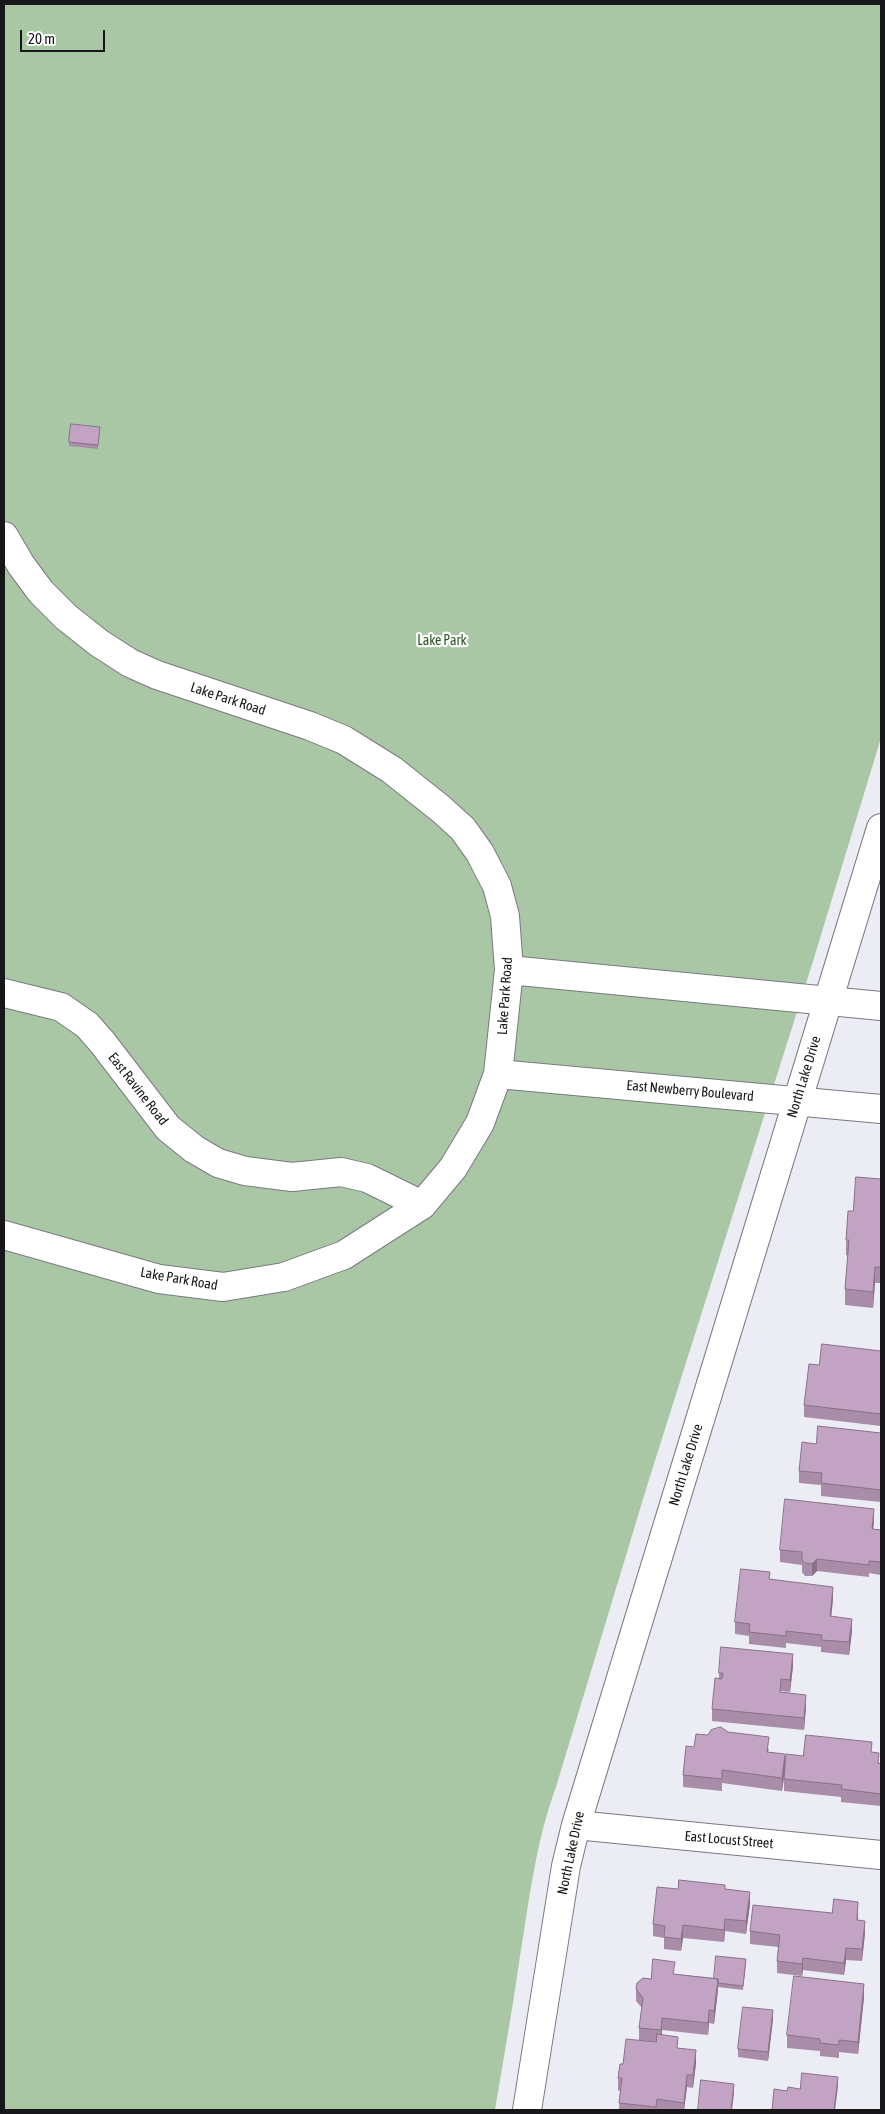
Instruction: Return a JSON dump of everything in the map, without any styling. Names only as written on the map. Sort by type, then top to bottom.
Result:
[{"type":"street","name":"Lake Park Road","points":[[4,536],[21,565],[42,592],[66,617],[99,643],[130,663],[157,675],[310,726],[344,740],[392,770],[441,809],[464,829],[480,853],[497,886],[505,916],[509,970],[498,1074],[480,1123],[452,1168],[422,1205],[344,1255],[284,1277],[223,1287],[159,1278],[4,1235]]},
{"type":"street","name":"North Lake Drive","points":[[527,2110],[566,1866],[576,1825],[881,828]]},
{"type":"street","points":[[509,970],[881,1006]]},
{"type":"street","name":"East Ravine Road","points":[[4,993],[61,1006],[87,1025],[168,1128],[194,1149],[218,1163],[245,1171],[292,1177],[340,1172],[367,1178],[422,1205]]},
{"type":"street","name":"East Newberry Boulevard","points":[[498,1074],[881,1109]]},
{"type":"street","name":"East Locust Street","points":[[576,1825],[881,1854]]},
{"type":"green space","name":"Lake Park","points":[[4,4],[881,4],[881,738],[814,958],[647,1486],[549,1808],[533,1874],[495,2110],[4,2110]]},
{"type":"building","points":[[71,424],[100,427],[98,445],[69,442]]},
{"type":"building","points":[[856,1177],[881,1179],[881,1267],[875,1267],[873,1292],[845,1289],[849,1240],[846,1240],[848,1211],[853,1211]]},
{"type":"building","points":[[822,1344],[881,1351],[881,1414],[804,1405],[809,1364],[819,1365]]},
{"type":"building","points":[[818,1426],[881,1433],[881,1490],[821,1483],[822,1473],[799,1471],[802,1442],[816,1444]]},
{"type":"building","points":[[785,1499],[874,1509],[872,1529],[881,1530],[881,1562],[869,1561],[869,1565],[817,1559],[812,1564],[805,1563],[802,1560],[802,1552],[780,1550]]},
{"type":"building","points":[[741,1569],[770,1572],[769,1579],[833,1587],[830,1616],[852,1619],[849,1642],[821,1640],[822,1635],[786,1631],[786,1636],[749,1632],[750,1624],[735,1622]]},
{"type":"building","points":[[721,1647],[793,1654],[790,1680],[781,1679],[780,1692],[806,1695],[804,1718],[712,1709],[715,1678],[722,1679],[723,1673],[719,1673]]},
{"type":"building","points":[[721,1727],[728,1732],[769,1737],[767,1752],[785,1754],[782,1778],[722,1770],[722,1779],[683,1775],[686,1746],[694,1747],[696,1734],[708,1735],[711,1730]]},
{"type":"building","points":[[806,1735],[872,1742],[871,1752],[879,1753],[878,1763],[881,1764],[881,1794],[841,1789],[842,1785],[784,1779],[786,1754],[803,1756]]},
{"type":"building","points":[[679,1880],[725,1885],[725,1889],[750,1892],[746,1921],[725,1919],[724,1930],[683,1925],[681,1939],[664,1937],[665,1926],[653,1924],[657,1887],[678,1889]]},
{"type":"building","points":[[834,1899],[858,1902],[857,1920],[865,1921],[862,1949],[846,1948],[844,1963],[803,1958],[802,1964],[777,1961],[780,1935],[750,1931],[753,1905],[832,1913]]},
{"type":"building","points":[[716,1956],[746,1959],[743,1986],[718,1983],[718,1979],[714,1978]]},
{"type":"building","points":[[653,1959],[675,1962],[673,1974],[718,1979],[714,2011],[709,2010],[708,2023],[662,2018],[661,2030],[639,2028],[643,1998],[636,1989],[637,1983],[643,1978],[651,1979]]},
{"type":"building","points":[[794,1976],[864,1984],[858,2042],[839,2040],[839,2045],[820,2043],[820,2039],[787,2035]]},
{"type":"building","points":[[743,2007],[773,2010],[768,2052],[738,2049]]},
{"type":"building","points":[[657,2034],[678,2037],[677,2048],[696,2050],[693,2075],[687,2075],[684,2103],[657,2099],[656,2107],[619,2103],[622,2078],[618,2078],[620,2064],[623,2064],[626,2039],[656,2042]]},
{"type":"building","points":[[802,2073],[838,2077],[834,2110],[772,2110],[774,2089],[787,2091],[788,2087],[800,2089]]},
{"type":"building","points":[[701,2080],[734,2084],[731,2110],[698,2110]]}]
